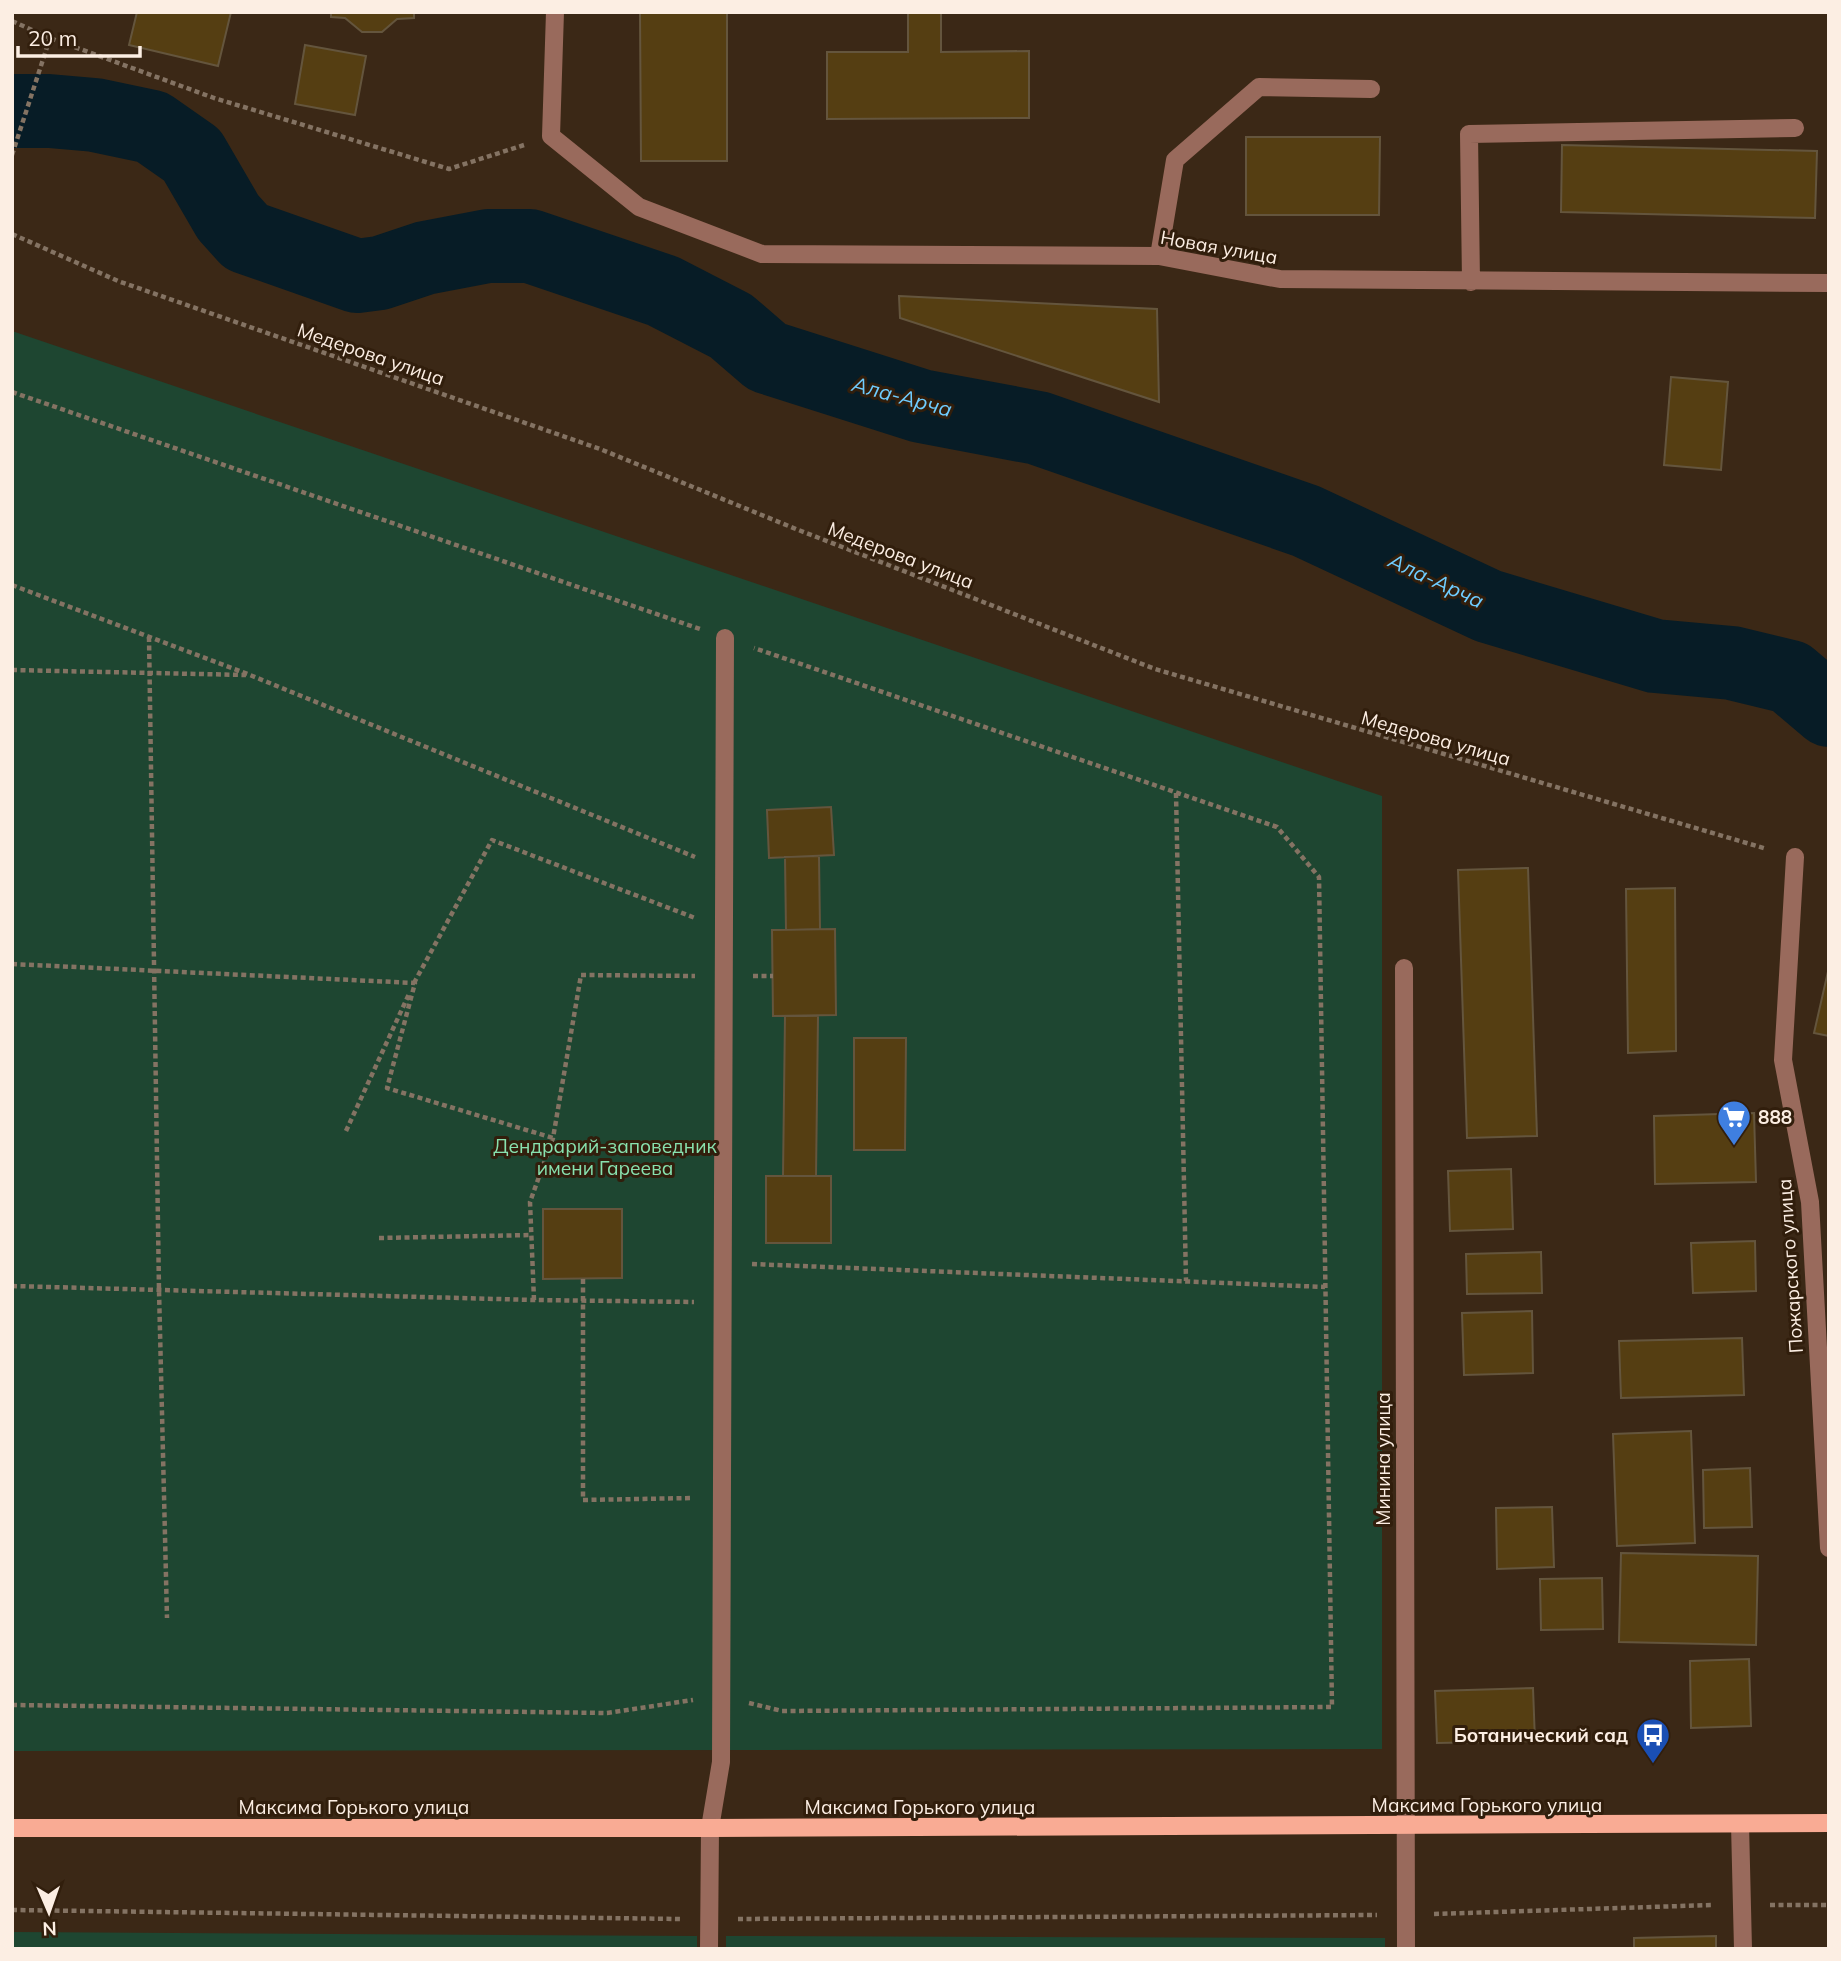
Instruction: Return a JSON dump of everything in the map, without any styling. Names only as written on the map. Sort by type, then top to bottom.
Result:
[{"type":"main road","name":"Максима Горького улица","points":[[12,1828],[710,1829],[1829,1824]]},
{"type":"street","points":[[551,136],[555,12]]},
{"type":"street","points":[[1159,256],[1175,160],[1259,88],[1371,89]]},
{"type":"street","points":[[1471,282],[1469,134],[1795,128]]},
{"type":"street","name":"Новая улица","points":[[551,136],[639,207],[762,254],[1159,256],[1280,279],[1829,283]]},
{"type":"street","points":[[709,1949],[710,1829],[721,1762],[726,976],[725,638]]},
{"type":"street","name":"Пожарского улица","points":[[1795,857],[1783,1060],[1822,1278],[1829,1548]]},
{"type":"street","name":"Минина улица","points":[[1404,968],[1406,1949]]},
{"type":"street","points":[[1740,1824],[1743,1949]]},
{"type":"path","points":[[12,21],[50,38],[214,97],[450,169],[551,136]]},
{"type":"path","points":[[12,155],[50,38]]},
{"type":"path","name":"Медерова улица","points":[[12,234],[118,281],[600,449],[808,534],[1155,669],[1795,857]]},
{"type":"path","points":[[12,393],[1277,827],[1319,877],[1332,1707],[782,1712],[721,1696],[607,1713],[12,1705]]},
{"type":"path","points":[[12,584],[250,675],[725,869]]},
{"type":"path","points":[[149,637],[153,971],[167,1618]]},
{"type":"path","points":[[12,670],[250,675]]},
{"type":"path","points":[[1176,793],[1186,1281]]},
{"type":"path","points":[[346,1131],[415,983],[492,840],[725,929]]},
{"type":"path","points":[[12,964],[415,983]]},
{"type":"path","points":[[534,1300],[530,1202],[553,1139],[581,975],[773,976]]},
{"type":"path","points":[[415,983],[387,1088],[553,1139]]},
{"type":"path","points":[[379,1238],[532,1235]]},
{"type":"path","points":[[724,1263],[1325,1287]]},
{"type":"path","points":[[583,1279],[583,1500],[722,1497]]},
{"type":"path","points":[[12,1286],[723,1303]]},
{"type":"path","points":[[12,1910],[709,1919],[1406,1915],[1742,1904],[1829,1905]]},
{"type":"green space","name":"Дендрарий-заповедник имени Гареева","points":[[12,331],[1382,796],[1382,1749],[12,1751]]},
{"type":"green space","points":[[12,1932],[697,1936],[697,1949],[12,1949]]},
{"type":"green space","points":[[726,1936],[1385,1938],[1385,1949],[726,1949]]},
{"type":"building","points":[[137,12],[231,12],[218,66],[129,45]]},
{"type":"building","points":[[331,12],[414,12],[414,18],[397,19],[382,32],[362,32],[345,18],[331,17]]},
{"type":"building","points":[[640,12],[727,12],[727,161],[641,161]]},
{"type":"building","points":[[908,12],[941,12],[941,52],[1029,51],[1029,118],[827,119],[827,52],[908,52]]},
{"type":"building","points":[[305,45],[366,56],[355,115],[295,104]]},
{"type":"building","points":[[1246,137],[1380,137],[1379,215],[1246,215]]},
{"type":"building","points":[[1562,145],[1817,151],[1815,218],[1561,212]]},
{"type":"building","points":[[899,296],[1157,309],[1159,402],[900,318]]},
{"type":"building","points":[[1671,377],[1728,382],[1721,470],[1664,465]]},
{"type":"building","points":[[831,807],[834,855],[769,858],[767,810]]},
{"type":"building","points":[[819,856],[820,929],[786,930],[785,857]]},
{"type":"building","points":[[1528,868],[1537,1136],[1467,1138],[1458,870]]},
{"type":"building","points":[[1675,888],[1676,1051],[1628,1053],[1626,889]]},
{"type":"building","points":[[835,929],[836,1015],[773,1016],[772,930]]},
{"type":"building","points":[[1829,967],[1829,1036],[1814,1033]]},
{"type":"building","points":[[785,1016],[818,1016],[816,1176],[783,1176]]},
{"type":"building","points":[[854,1038],[906,1038],[905,1150],[854,1150]]},
{"type":"building","points":[[1754,1113],[1756,1182],[1655,1184],[1654,1116]]},
{"type":"building","points":[[1511,1169],[1513,1229],[1450,1231],[1448,1171]]},
{"type":"building","points":[[766,1176],[831,1176],[831,1243],[766,1243]]},
{"type":"building","points":[[543,1209],[622,1209],[622,1278],[543,1279]]},
{"type":"building","points":[[1755,1241],[1756,1291],[1693,1293],[1691,1243]]},
{"type":"building","points":[[1541,1252],[1542,1293],[1467,1294],[1466,1254]]},
{"type":"building","points":[[1532,1311],[1533,1373],[1464,1375],[1462,1313]]},
{"type":"building","points":[[1742,1338],[1744,1395],[1621,1398],[1619,1341]]},
{"type":"building","points":[[1691,1431],[1695,1543],[1617,1546],[1613,1434]]},
{"type":"building","points":[[1750,1468],[1752,1527],[1704,1528],[1703,1470]]},
{"type":"building","points":[[1552,1507],[1554,1567],[1497,1569],[1496,1508]]},
{"type":"building","points":[[1621,1553],[1758,1556],[1756,1645],[1619,1642]]},
{"type":"building","points":[[1602,1578],[1603,1629],[1541,1630],[1540,1579]]},
{"type":"building","points":[[1749,1659],[1751,1726],[1691,1728],[1690,1661]]},
{"type":"building","points":[[1533,1688],[1535,1741],[1437,1743],[1435,1691]]},
{"type":"building","points":[[1716,1936],[1716,1949],[1634,1949],[1634,1938]]},
{"type":"waterway","name":"Ала-Арча","points":[[12,111],[95,115],[152,127],[192,155],[228,217],[246,237],[357,276],[380,273],[425,258],[488,246],[530,246],[663,291],[731,326],[767,357],[921,406],[1038,428],[1306,521],[1488,606],[1655,656],[1732,663],[1790,677],[1829,710]]},
{"type":"place","name":"888","points":[[1734,1147]]},
{"type":"place","name":"Ботанический сад","points":[[1653,1765]]}]
